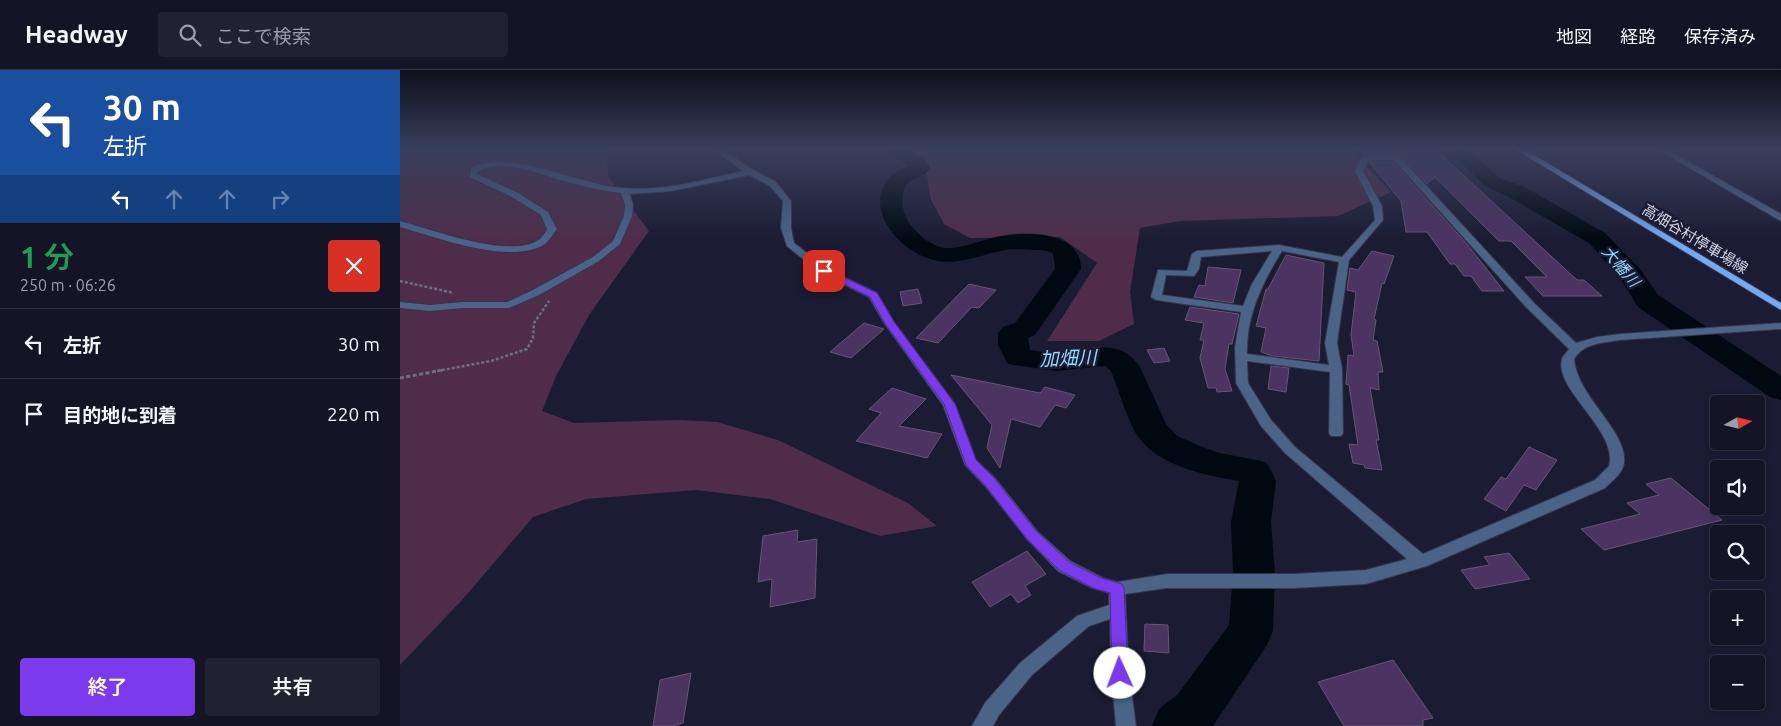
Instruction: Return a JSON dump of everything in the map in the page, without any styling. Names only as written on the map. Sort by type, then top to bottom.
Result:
[{"type":"main road","name":"高畑谷村停車場線","points":[[1569,180],[1781,307]]},
{"type":"street","points":[[400,224],[491,248],[521,250],[543,241],[552,229],[545,214],[515,195],[483,180]]},
{"type":"street","points":[[571,180],[625,191],[693,184],[714,180]]},
{"type":"street","points":[[765,180],[773,184],[787,201],[786,228],[790,244],[824,271],[873,295],[889,323],[949,404],[970,462],[990,482],[1032,535],[1064,566],[1098,584],[1117,588],[1167,581],[1294,582],[1366,576],[1421,562],[1600,484],[1614,470],[1618,462],[1617,450],[1604,426],[1574,385],[1568,373],[1567,361],[1574,349],[1595,340],[1656,333],[1778,326]]},
{"type":"street","points":[[1336,434],[1336,369],[1331,343],[1344,260],[1380,220],[1380,212],[1374,195],[1364,180]]},
{"type":"street","points":[[1416,180],[1574,349]]},
{"type":"street","points":[[1714,180],[1781,218]]},
{"type":"street","points":[[400,305],[430,308],[462,305],[508,305],[562,278],[596,259],[617,242],[628,216],[629,205],[625,191]]},
{"type":"street","points":[[1278,248],[1257,284],[1248,310],[1241,357],[1242,383],[1266,423],[1290,450],[1421,562]]},
{"type":"street","points":[[1248,310],[1156,297],[1162,272],[1190,274],[1194,269],[1197,254],[1278,248],[1344,260]]},
{"type":"street","points":[[1241,357],[1336,369]]},
{"type":"street","points":[[1117,588],[1121,692],[1126,726]]},
{"type":"street","points":[[982,726],[992,709],[1026,669],[1083,621],[1118,608]]},
{"type":"path","points":[[400,378],[490,361],[527,348],[533,338],[534,323],[562,278]]},
{"type":"shaded area","points":[[400,180],[610,180],[649,231],[589,315],[556,376],[542,411],[574,423],[679,420],[717,422],[778,440],[908,503],[937,526],[880,536],[770,499],[696,490],[586,499],[533,517],[463,599],[400,665]]},
{"type":"shaded area","points":[[928,180],[1379,180],[1391,192],[1338,216],[1180,221],[1140,228],[1130,292],[1134,324],[1099,341],[1047,341],[1097,263],[1060,237],[970,238],[944,224],[931,200]]},
{"type":"building","points":[[1383,180],[1409,180],[1467,244],[1504,291],[1482,291],[1471,276],[1464,276],[1455,264],[1450,264],[1427,232],[1406,232],[1401,201]]},
{"type":"building","points":[[1423,180],[1432,180],[1427,184]]},
{"type":"building","points":[[1438,180],[1468,180],[1577,280],[1584,280],[1602,296],[1543,296],[1525,277],[1547,277],[1511,241],[1499,241]]},
{"type":"building","points":[[1372,251],[1394,256],[1384,284],[1382,283],[1374,319],[1376,320],[1373,340],[1377,341],[1383,372],[1378,372],[1379,390],[1370,388],[1379,440],[1376,440],[1382,470],[1365,468],[1364,465],[1353,463],[1349,444],[1358,445],[1349,385],[1346,384],[1348,355],[1354,356],[1351,335],[1356,292],[1347,290],[1350,268],[1358,270]]},
{"type":"building","points":[[1286,255],[1324,263],[1319,361],[1272,356],[1261,352],[1266,328],[1256,326],[1266,289],[1268,289]]},
{"type":"building","points":[[1208,267],[1241,270],[1233,303],[1194,297],[1199,285],[1205,286]]},
{"type":"building","points":[[969,284],[996,290],[979,308],[972,307],[938,343],[916,338]]},
{"type":"building","points":[[918,289],[922,303],[903,306],[900,292]]},
{"type":"building","points":[[1190,307],[1239,314],[1232,344],[1229,344],[1225,369],[1232,391],[1217,392],[1216,388],[1208,388],[1200,358],[1204,340],[1200,340],[1204,323],[1185,320]]},
{"type":"building","points":[[864,323],[884,329],[851,358],[830,352]]},
{"type":"building","points":[[1164,348],[1170,361],[1154,363],[1147,350]]},
{"type":"building","points":[[1271,366],[1289,368],[1286,392],[1268,389]]},
{"type":"building","points":[[951,375],[1040,393],[1045,387],[1075,395],[1066,408],[1055,405],[1040,427],[1011,419],[1000,468],[987,448],[992,425]]},
{"type":"building","points":[[892,388],[926,399],[899,426],[942,434],[927,458],[856,441],[881,413],[869,409]]},
{"type":"building","points":[[1529,447],[1557,460],[1536,490],[1524,485],[1506,511],[1484,499],[1501,477],[1506,479]]},
{"type":"building","points":[[1671,478],[1710,510],[1710,515],[1716,515],[1722,520],[1604,550],[1581,529],[1640,514],[1627,503],[1659,495],[1646,484]]},
{"type":"building","points":[[798,530],[797,542],[817,539],[815,598],[770,607],[772,579],[758,582],[763,536]]},
{"type":"building","points":[[1027,551],[1046,574],[1025,586],[1031,595],[1018,603],[1011,594],[990,607],[972,582]]},
{"type":"building","points":[[1509,553],[1530,579],[1475,589],[1461,570],[1490,565],[1484,557]]},
{"type":"building","points":[[1145,624],[1168,625],[1169,653],[1144,651]]},
{"type":"building","points":[[1393,660],[1433,718],[1423,720],[1423,726],[1344,726],[1318,682]]},
{"type":"building","points":[[691,673],[683,723],[672,726],[653,726],[660,680]]},
{"type":"waterway","name":"加畑川","points":[[900,180],[892,193],[891,205],[894,216],[908,236],[928,250],[938,254],[954,255],[1012,242],[1051,244],[1064,252],[1068,262],[1068,269],[1025,329],[1013,333],[1013,345],[1019,358],[1056,362],[1112,356],[1125,367],[1151,430],[1165,444],[1187,455],[1217,465],[1249,470],[1255,474],[1258,481],[1251,522],[1254,574],[1251,631],[1195,711],[1177,726]]},
{"type":"waterway","name":"大幡川","points":[[1489,180],[1517,192],[1597,238],[1631,274],[1648,301],[1781,390]]},
{"type":"route","points":[[824,271],[873,295],[889,323],[949,404],[970,462],[990,482],[1032,535],[1064,566],[1098,584],[1117,588],[1120,673]]}]
